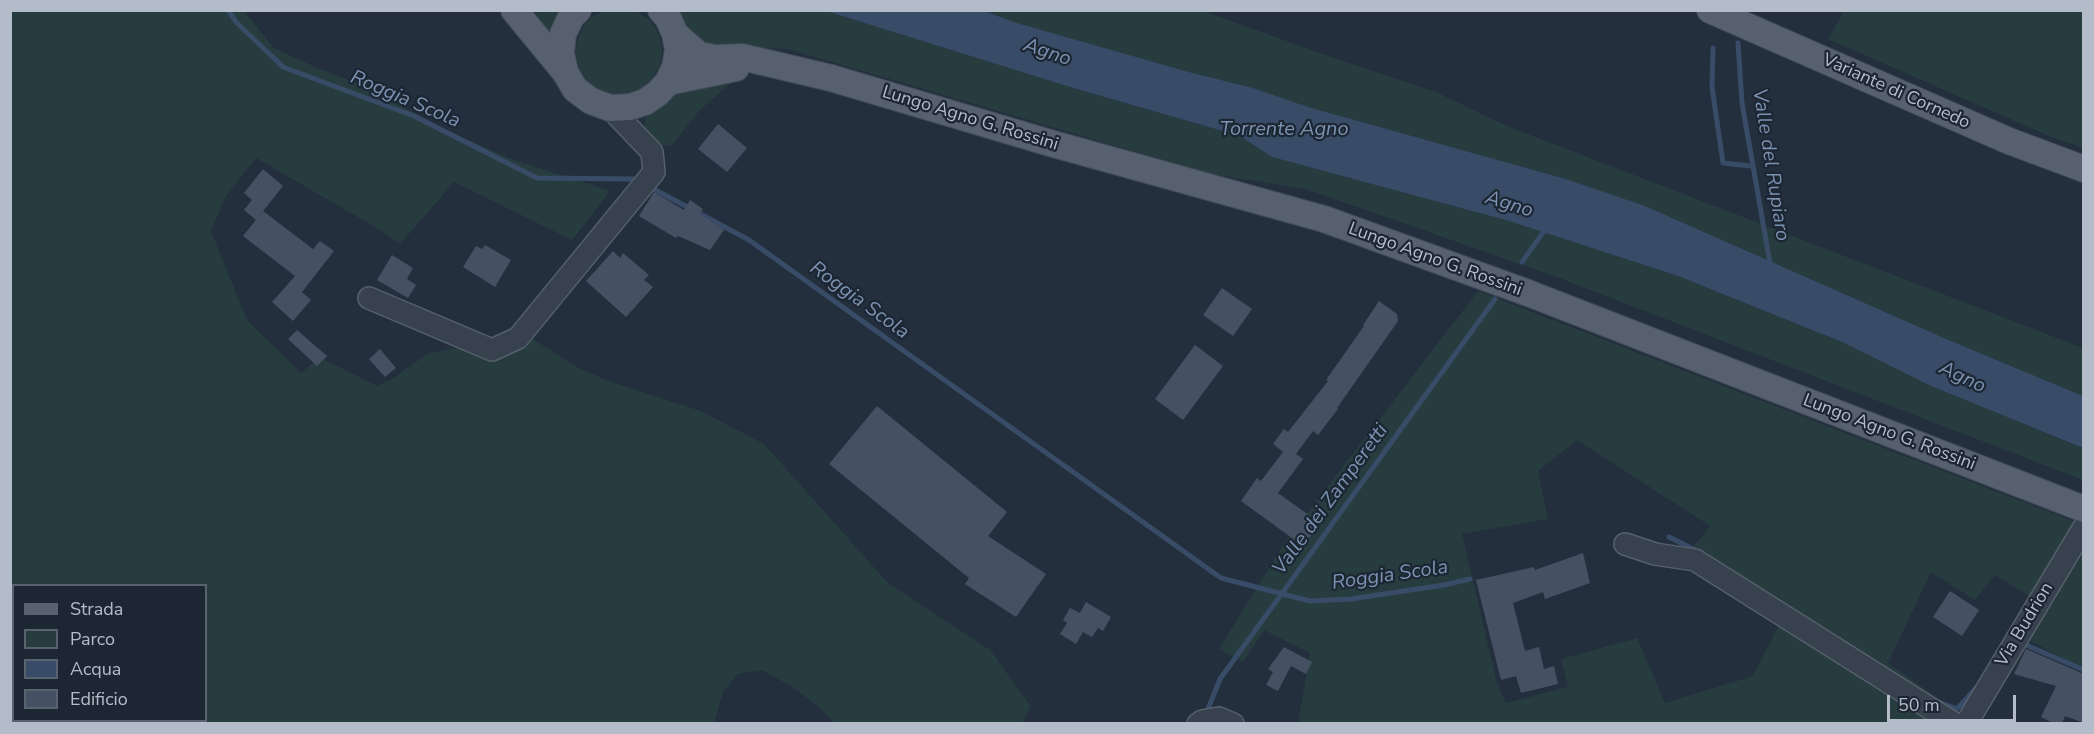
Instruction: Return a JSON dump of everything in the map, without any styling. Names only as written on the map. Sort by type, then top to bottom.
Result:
[{"type":"main road","points":[[514,10],[565,72],[575,89],[591,101],[610,108]]},
{"type":"main road","points":[[565,72],[561,53],[563,34],[571,17],[578,10]]},
{"type":"main road","name":"Variante di Cornedo","points":[[1724,17],[2009,141],[2084,170]]},
{"type":"main road","name":"Lungo Agno G. Rossini","points":[[669,18],[699,55],[715,58],[741,57],[836,79],[1050,143],[1324,219],[1528,293],[2084,509]]},
{"type":"main road","name":"Lungo Agno G. Rossini","points":[[610,108],[630,107],[645,102],[668,82],[675,67],[678,50],[669,18]]},
{"type":"main road","name":"Lungo Agno G. Rossini","points":[[668,82],[716,71],[769,64]]},
{"type":"street","points":[[640,138],[637,121],[639,110],[645,102]]},
{"type":"street","points":[[369,298],[492,350],[518,339],[654,172],[652,152],[610,108]]},
{"type":"street","name":"Via Budrion","points":[[1966,723],[2084,527]]},
{"type":"street","points":[[1625,544],[1655,554],[1695,560],[1955,723]]},
{"type":"street","points":[[1198,723],[1219,718],[1233,723]]},
{"type":"green space","points":[[619,8],[643,15],[655,27],[662,51],[655,75],[643,87],[619,94],[595,87],[583,75],[576,51],[583,27],[595,15]]},
{"type":"green space","points":[[11,10],[244,11],[274,48],[377,91],[435,125],[509,158],[610,191],[572,240],[454,182],[400,244],[256,158],[225,198],[211,231],[247,320],[301,373],[319,357],[377,386],[392,379],[427,354],[525,334],[580,369],[609,381],[701,411],[764,444],[888,583],[990,650],[1031,706],[1022,723],[834,723],[821,709],[794,688],[762,670],[738,674],[723,692],[714,723],[11,723]]},
{"type":"green space","points":[[682,10],[826,11],[1070,87],[1240,136],[1272,157],[1509,221],[1678,276],[1842,342],[1931,386],[2082,448],[2083,480],[1554,276],[1306,189],[1211,174],[788,49],[738,47],[713,49],[690,37],[680,16]]},
{"type":"green space","points":[[527,11],[561,11],[549,39]]},
{"type":"green space","points":[[984,11],[1203,11],[1436,92],[1507,126],[2083,348],[2083,396],[1944,338],[1645,206],[1566,179],[1308,107],[1253,88],[1017,23]]},
{"type":"green space","points":[[1844,11],[2083,11],[2083,148],[2049,136],[1828,39]]},
{"type":"green space","points":[[738,77],[700,110],[672,145],[659,146],[650,140],[645,129],[645,117],[655,106],[691,86]]},
{"type":"green space","points":[[1478,291],[2083,525],[2083,670],[2015,632],[2034,599],[1995,575],[1975,600],[1931,572],[1888,663],[1956,711],[1949,723],[1298,723],[1310,653],[1264,630],[1243,662],[1219,649],[1285,542]],"holes":[[[1577,440],[1710,526],[1690,551],[1785,613],[1753,676],[1665,703],[1637,638],[1561,659],[1568,687],[1506,703],[1497,683],[1462,534],[1548,519],[1538,471]]]},
{"type":"water","name":"Torrente Agno","points":[[826,11],[984,11],[1017,23],[1253,88],[1308,107],[1566,179],[1645,206],[1944,338],[2083,396],[2083,448],[1931,386],[1842,342],[1678,276],[1509,221],[1272,157],[1240,136],[1070,87]]},
{"type":"building","points":[[718,124],[747,148],[727,172],[698,149]]},
{"type":"building","points":[[263,169],[283,186],[256,220],[244,210],[252,200],[244,193]]},
{"type":"building","points":[[654,192],[684,210],[690,200],[703,209],[700,214],[724,230],[710,250],[678,236],[676,238],[639,216]]},
{"type":"building","points":[[263,211],[313,249],[320,241],[334,251],[302,292],[311,300],[293,321],[272,302],[295,276],[243,236]]},
{"type":"building","points":[[485,245],[511,260],[495,287],[463,267],[476,246],[482,249]]},
{"type":"building","points":[[613,251],[620,258],[623,253],[649,275],[644,280],[653,287],[626,317],[586,281]]},
{"type":"building","points":[[392,255],[413,268],[407,279],[416,285],[408,298],[377,280]]},
{"type":"building","points":[[1222,288],[1252,309],[1233,336],[1203,315]]},
{"type":"building","points":[[1379,301],[1397,314],[1398,321],[1338,409],[1318,435],[1313,431],[1296,454],[1303,459],[1278,493],[1320,523],[1303,546],[1241,501],[1257,478],[1261,481],[1283,452],[1273,444],[1284,429],[1288,432],[1328,381],[1326,380]]},
{"type":"building","points":[[297,330],[327,356],[317,366],[288,339]]},
{"type":"building","points":[[1195,345],[1223,366],[1183,420],[1155,399]]},
{"type":"building","points":[[380,349],[396,368],[385,377],[369,359]]},
{"type":"building","points":[[877,406],[1007,512],[988,536],[1046,574],[1016,617],[965,584],[969,578],[829,464]]},
{"type":"building","points":[[1583,553],[1590,583],[1545,599],[1543,592],[1513,603],[1525,651],[1539,647],[1544,669],[1554,666],[1558,684],[1521,693],[1516,676],[1501,680],[1476,580],[1534,567],[1535,570]]},
{"type":"building","points":[[1950,591],[1979,610],[1962,636],[1933,617]]},
{"type":"building","points":[[1086,602],[1111,617],[1103,631],[1098,628],[1092,637],[1083,632],[1076,644],[1060,634],[1067,623],[1063,620],[1070,608],[1080,613]]},
{"type":"building","points":[[1284,647],[1312,662],[1306,674],[1291,666],[1278,691],[1266,685],[1273,672],[1268,669]]},
{"type":"building","points":[[2026,649],[2084,674],[2084,723],[2065,716],[2062,723],[2053,723],[2041,717],[2056,686],[2014,674]]},
{"type":"waterway","name":"Roggia Scola","points":[[228,10],[236,22],[283,67],[414,116],[537,178],[634,179],[640,182]]},
{"type":"waterway","name":"Valle del Rupiaro","points":[[1738,43],[1742,103],[1771,269]]},
{"type":"waterway","points":[[1713,48],[1712,87],[1723,163],[1751,166]]},
{"type":"waterway","name":"Roggia Scola","points":[[648,186],[749,240],[1221,578],[1310,601],[1351,599],[1470,579]]},
{"type":"waterway","name":"Valle dei Zamperetti","points":[[1522,262],[1547,227]]},
{"type":"waterway","name":"Valle dei Zamperetti","points":[[1206,714],[1220,679],[1495,299]]},
{"type":"waterway","name":"Roggia Scola","points":[[1669,537],[1697,551]]},
{"type":"waterway","name":"Roggia Scola","points":[[2026,645],[2084,670]]},
{"type":"waterway","name":"Roggia Scola","points":[[1936,701],[1957,709],[1976,688]]},
{"type":"water label","name":"Agno","points":[[1047,53]]},
{"type":"water label","name":"Agno","points":[[1509,205]]},
{"type":"water label","name":"Agno","points":[[1962,378]]}]
